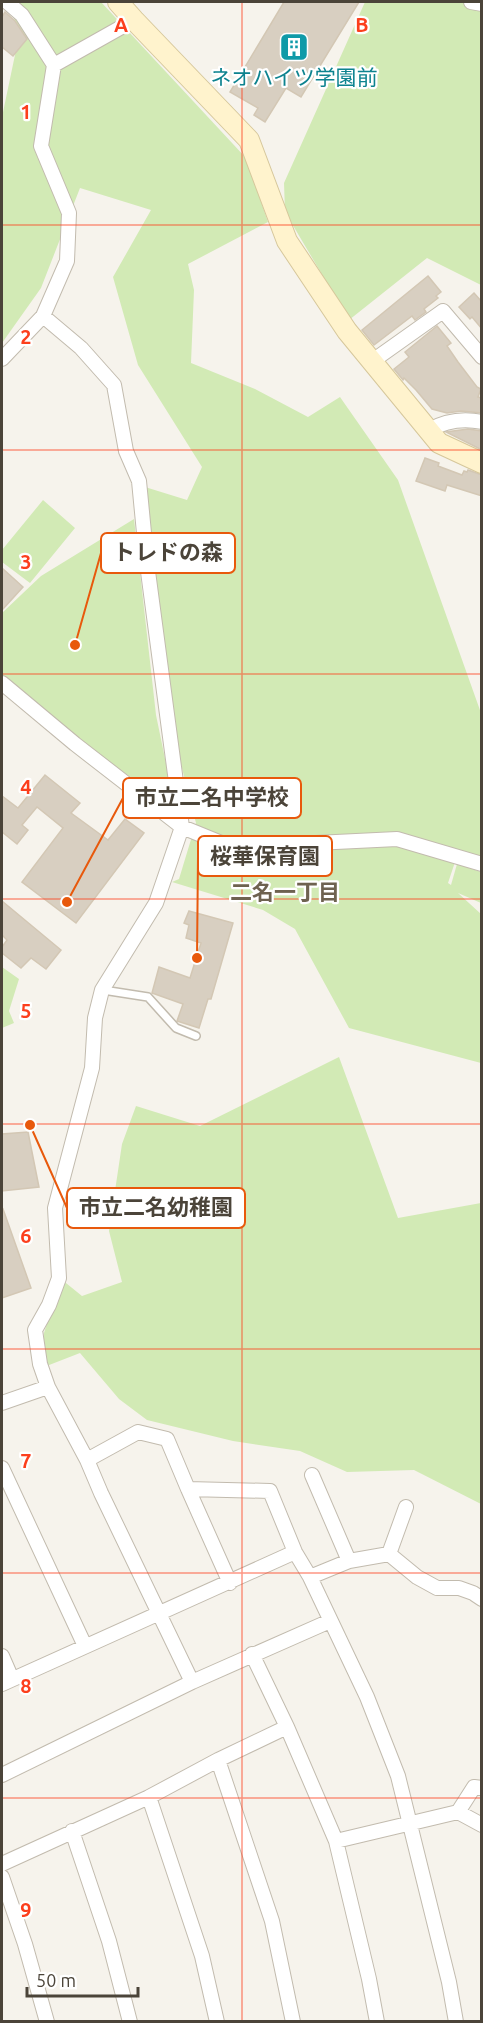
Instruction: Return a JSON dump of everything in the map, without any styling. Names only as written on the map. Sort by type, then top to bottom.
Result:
[{"type":"street","points":[[2,359],[43,316],[67,261],[69,213],[41,146],[54,65],[22,15],[7,2]]},
{"type":"street","points":[[118,2],[249,140],[286,241],[347,331],[374,360],[439,443],[482,463]]},
{"type":"street","points":[[471,2],[482,4]]},
{"type":"street","points":[[54,65],[134,20]]},
{"type":"street","points":[[374,360],[443,311],[482,357]]},
{"type":"street","points":[[43,316],[81,348],[114,385],[126,451],[139,481],[148,575],[182,827],[156,903],[102,990],[95,1018],[92,1068],[55,1208],[58,1278],[49,1305],[35,1330],[40,1364],[48,1387],[87,1460],[192,1682]]},
{"type":"street","points":[[429,430],[438,425],[466,418],[482,422]]},
{"type":"street","points":[[2,683],[75,744],[182,827],[231,848],[397,839],[482,864]]},
{"type":"street","points":[[2,1402],[48,1387]]},
{"type":"street","points":[[87,1460],[138,1432],[167,1439],[230,1583]]},
{"type":"street","points":[[2,1468],[85,1646]]},
{"type":"street","points":[[312,1475],[349,1561]]},
{"type":"street","points":[[188,1489],[270,1491],[295,1552],[310,1577],[367,1697],[399,1776],[456,2022]]},
{"type":"street","points":[[389,1554],[406,1507]]},
{"type":"street","points":[[2,1656],[7,1682],[295,1552]]},
{"type":"street","points":[[310,1577],[349,1561],[389,1554],[417,1577],[438,1588],[459,1588],[482,1599]]},
{"type":"street","points":[[2,1775],[192,1682],[330,1621]]},
{"type":"street","points":[[252,1654],[287,1727],[336,1841],[377,2022]]},
{"type":"street","points":[[2,1864],[148,1797],[287,1727]]},
{"type":"street","points":[[218,1760],[272,1921],[293,2022]]},
{"type":"street","points":[[458,1812],[474,1787],[482,1788]]},
{"type":"street","points":[[148,1797],[202,1956],[217,2022]]},
{"type":"street","points":[[336,1841],[458,1812],[482,1825]]},
{"type":"street","points":[[72,1831],[109,1941],[130,2022]]},
{"type":"street","points":[[2,1877],[25,1944],[47,2022]]},
{"type":"lane","points":[[102,990],[148,996],[176,1028],[195,1036]]},
{"type":"green space","points":[[6,2],[101,2],[246,158],[268,222],[188,264],[194,290],[191,363],[255,389],[308,417],[340,397],[398,480],[481,713],[481,857],[459,850],[448,883],[451,885],[457,864],[481,872],[481,903],[458,893],[481,914],[481,1063],[349,1028],[295,929],[263,910],[172,882],[179,879],[196,823],[171,725],[167,668],[145,487],[187,500],[202,467],[138,365],[113,277],[151,210],[80,188],[41,288],[2,343],[2,117],[20,31]]},
{"type":"green space","points":[[365,2],[481,2],[481,285],[427,258],[349,320],[285,212],[284,183]]},
{"type":"green space","points":[[43,500],[75,528],[30,583],[2,562],[2,550]]},
{"type":"green space","points":[[134,519],[156,715],[175,807],[116,767],[2,677],[2,613],[41,576]]},
{"type":"green space","points":[[2,967],[19,979],[9,1011],[14,1023],[2,1028]]},
{"type":"green space","points":[[339,1057],[398,1218],[481,1203],[481,1504],[414,1470],[347,1472],[300,1451],[233,1441],[147,1420],[119,1399],[80,1353],[44,1367],[44,1333],[61,1279],[82,1296],[122,1282],[109,1231],[122,1144],[136,1106],[200,1126]]},
{"type":"building","name":"ネオハイツ学園前","points":[[284,2],[359,2],[301,97],[286,88],[265,122],[254,115],[258,108],[230,92]]},
{"type":"building","points":[[5,12],[15,21],[27,39],[13,56],[2,47],[2,17]]},
{"type":"building","points":[[428,276],[441,292],[436,296],[438,298],[424,309],[426,312],[415,320],[412,316],[374,345],[362,330]]},
{"type":"building","points":[[474,293],[482,302],[482,329],[459,307]]},
{"type":"building","points":[[437,326],[451,343],[447,346],[458,362],[481,389],[478,397],[482,398],[482,413],[461,411],[447,413],[432,409],[394,369],[409,357],[405,352]]},
{"type":"building","points":[[468,429],[482,431],[482,450],[446,432]]},
{"type":"building","points":[[425,458],[439,463],[438,466],[462,475],[468,470],[482,475],[482,496],[447,485],[445,491],[416,481]]},
{"type":"building","points":[[2,568],[23,587],[2,610]]},
{"type":"building","points":[[45,775],[80,803],[71,813],[108,840],[125,819],[144,833],[76,923],[22,882],[63,828],[37,807],[22,825],[28,830],[17,844],[2,832],[2,796],[18,808]]},
{"type":"building","points":[[2,901],[61,950],[46,969],[31,958],[21,968],[2,953],[2,947],[7,940],[2,935]]},
{"type":"building","points":[[189,911],[233,923],[211,999],[208,999],[199,1028],[177,1021],[183,1004],[152,993],[159,967],[190,978],[201,943],[186,938],[189,925],[184,923]]},
{"type":"building","points":[[28,1132],[39,1187],[2,1191],[2,1134]]},
{"type":"building","points":[[2,1210],[31,1288],[2,1298]]},
{"type":"place","name":"ネオハイツ学園前","points":[[294,47]]},
{"type":"place","name":"トレドの森","points":[[75,645]]},
{"type":"place","name":"市立二名中学校","points":[[67,902]]},
{"type":"place","name":"桜華保育園","points":[[197,958]]},
{"type":"place","name":"市立二名幼稚園","points":[[30,1125]]},
{"type":"district","name":"二名一丁目","points":[[285,892]]}]
